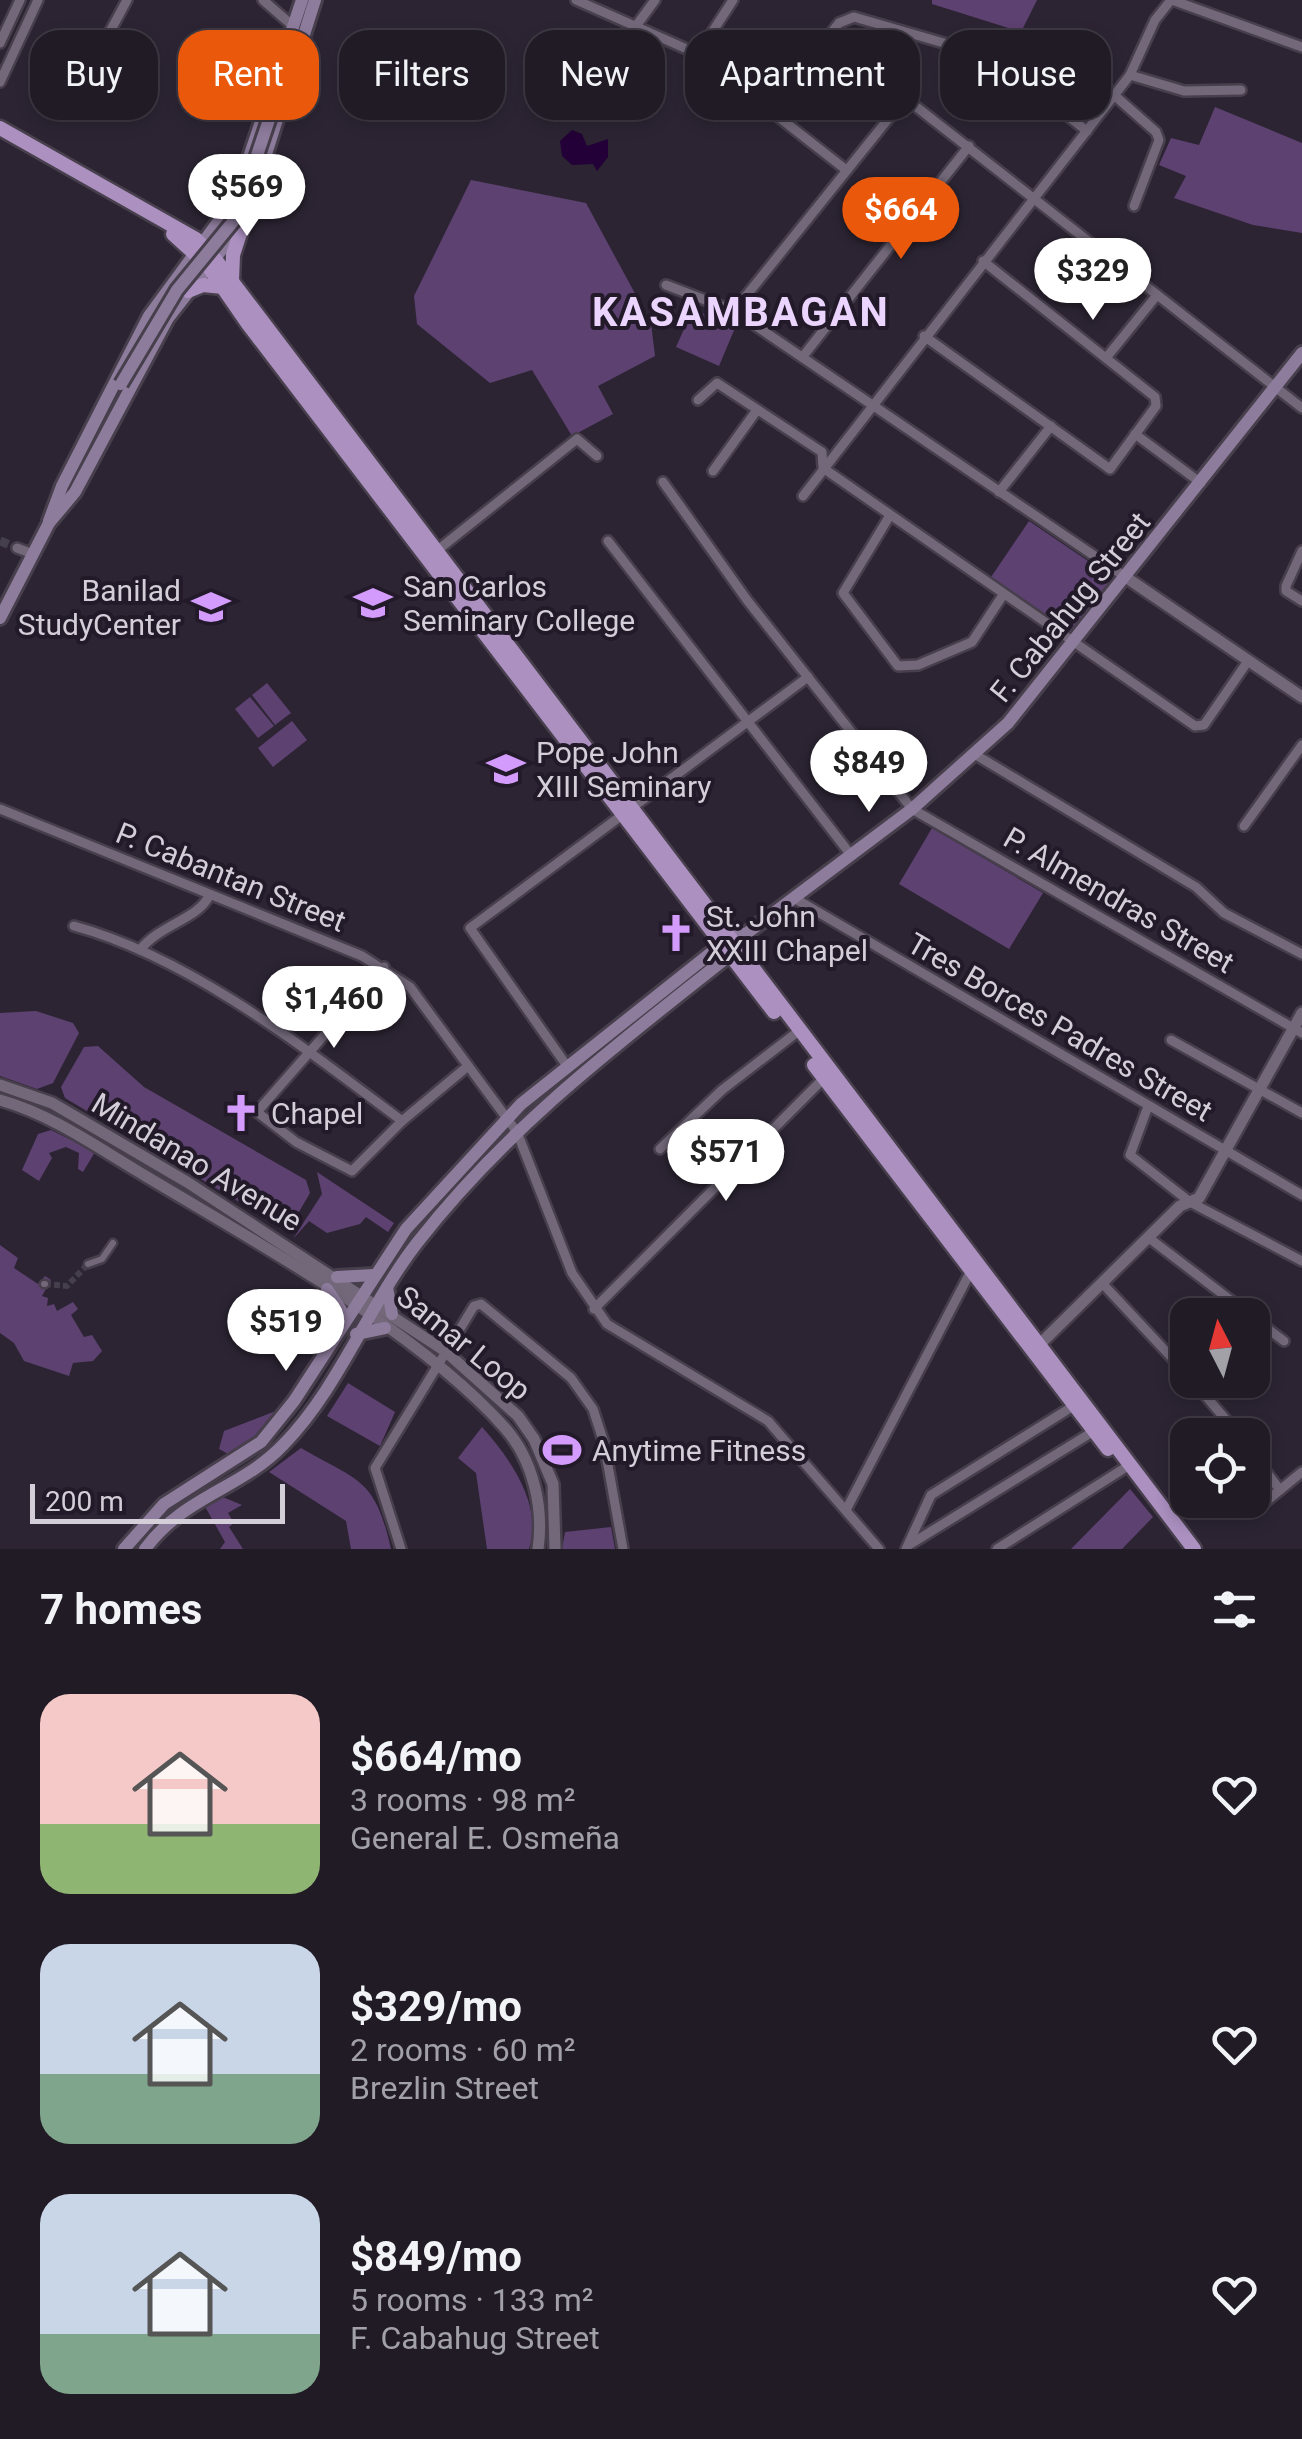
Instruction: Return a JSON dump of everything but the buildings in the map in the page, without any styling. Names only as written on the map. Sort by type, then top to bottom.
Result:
[{"type":"main road","points":[[48,523],[114,378],[168,289],[229,210],[292,26],[309,0]]},
{"type":"main road","points":[[0,618],[121,384],[177,290],[236,218],[309,0]]},
{"type":"main road","points":[[228,284],[232,259],[309,0]]},
{"type":"main road","points":[[0,128],[162,223],[211,262],[973,1266],[1194,1549]]},
{"type":"main road","points":[[229,210],[234,220],[245,220]]},
{"type":"main road","points":[[48,523],[75,492],[185,294],[245,220]]},
{"type":"main road","points":[[185,294],[206,284],[228,284]]},
{"type":"main road","points":[[168,289],[179,288],[185,294]]},
{"type":"main road","name":"F. Cabahug Street","points":[[731,946],[976,756],[1075,644],[1302,353]]},
{"type":"main road","points":[[124,1549],[164,1504],[261,1442],[294,1401],[416,1217],[508,1118],[568,1066],[731,946]]},
{"type":"main road","points":[[145,1549],[177,1513],[282,1446],[387,1284],[431,1226],[542,1104],[731,946]]},
{"type":"main road","points":[[337,1277],[374,1275]]},
{"type":"main road","points":[[387,1284],[392,1314]]},
{"type":"main road","points":[[327,1289],[341,1310],[343,1325]]},
{"type":"main road","points":[[356,1334],[385,1328]]},
{"type":"main road","points":[[1037,1347],[1075,1405],[1127,1467],[1183,1549]]},
{"type":"street","points":[[0,43],[20,0]]},
{"type":"street","points":[[0,82],[38,0]]},
{"type":"street","points":[[111,30],[127,0]]},
{"type":"street","points":[[263,0],[292,26]]},
{"type":"street","points":[[576,0],[685,48]]},
{"type":"street","points":[[636,26],[655,0]]},
{"type":"street","points":[[713,30],[732,0]]},
{"type":"street","points":[[803,496],[872,402],[1130,75],[1155,20],[1171,0],[1302,47]]},
{"type":"street","points":[[833,30],[854,17],[899,30]]},
{"type":"street","points":[[920,36],[992,57],[1087,131]]},
{"type":"street","points":[[1130,75],[1184,91],[1241,90]]},
{"type":"street","points":[[1114,96],[1156,132],[1159,140],[1134,206]]},
{"type":"street","points":[[734,311],[845,168],[902,99],[909,99],[1302,408]]},
{"type":"street","points":[[783,120],[845,168]]},
{"type":"street","points":[[804,356],[969,146]]},
{"type":"street","points":[[924,336],[1110,468],[1156,406],[1155,397],[983,262]]},
{"type":"street","points":[[666,285],[734,311],[804,356],[1302,697]]},
{"type":"street","points":[[1106,358],[1157,295]]},
{"type":"street","points":[[698,400],[712,383],[721,386],[822,452],[823,468],[888,517],[1200,726],[1248,661]]},
{"type":"street","points":[[713,471],[757,410]]},
{"type":"street","points":[[999,492],[1052,426]]},
{"type":"street","points":[[1135,434],[1201,483]]},
{"type":"street","points":[[433,554],[577,439],[596,456]]},
{"type":"street","points":[[663,482],[912,809]]},
{"type":"street","points":[[888,517],[843,593],[898,666],[918,665],[972,642],[1004,595]]},
{"type":"street","points":[[608,541],[745,723],[851,855]]},
{"type":"street","points":[[17,548],[33,554]]},
{"type":"street","points":[[1302,551],[1286,591],[1302,600]]},
{"type":"street","points":[[568,1066],[470,928],[808,676]]},
{"type":"street","points":[[1244,826],[1302,746]]},
{"type":"street","points":[[976,756],[1196,886],[1224,913],[1302,954]]},
{"type":"street","points":[[1292,758],[1302,766]]},
{"type":"street","name":"P. Almendras Street","points":[[912,809],[1298,1031]]},
{"type":"street","name":"P. Cabantan Street","points":[[0,810],[384,968],[410,987],[517,1132],[572,1273],[594,1309],[631,1342],[768,1420],[879,1549]]},
{"type":"street","points":[[140,950],[157,931],[199,910],[209,896]]},
{"type":"street","name":"Tres Borces Padres Street","points":[[794,898],[1147,1109],[1302,1196]]},
{"type":"street","points":[[74,926],[140,950],[253,1015],[402,1121]]},
{"type":"street","points":[[384,968],[257,1112],[296,1142],[352,1172],[402,1121],[468,1066]]},
{"type":"street","points":[[1037,1347],[1180,1206],[1199,1198],[1259,1089],[1298,1031],[1302,1013]]},
{"type":"street","points":[[660,1149],[722,1090],[796,1033]]},
{"type":"street","points":[[1170,1040],[1302,1114]]},
{"type":"street","points":[[594,1309],[828,1075]]},
{"type":"street","name":"Mindanao Avenue","points":[[0,1085],[52,1103],[362,1294]]},
{"type":"street","name":"Mindanao Avenue","points":[[0,1100],[44,1116],[354,1306]]},
{"type":"street","points":[[1147,1109],[1129,1153],[1190,1202],[1302,1261]]},
{"type":"street","points":[[1149,1238],[1227,1298]]},
{"type":"street","points":[[88,1264],[102,1260],[113,1243]]},
{"type":"street","points":[[846,1510],[973,1266]]},
{"type":"street","points":[[1102,1282],[1170,1356]]},
{"type":"street","name":"Samar Loop","points":[[362,1294],[446,1351],[518,1416],[534,1439],[552,1484],[555,1549]]},
{"type":"street","points":[[401,1549],[376,1468],[436,1364],[474,1306],[481,1304],[572,1378],[599,1422],[623,1549]]},
{"type":"street","name":"Samar Loop","points":[[354,1306],[436,1364],[506,1429],[525,1458],[540,1512],[538,1549]]},
{"type":"street","points":[[1270,1330],[1284,1341]]},
{"type":"street","points":[[1207,1398],[1224,1418]]},
{"type":"street","points":[[907,1547],[931,1495],[1075,1405]]},
{"type":"street","points":[[907,1547],[1094,1431]]},
{"type":"street","points":[[997,1549],[1127,1467]]},
{"type":"street","points":[[1270,1498],[1302,1472]]},
{"type":"street","points":[[1270,1477],[1280,1490]]},
{"type":"shaded area","points":[[932,0],[1037,0],[1022,30],[932,4]]},
{"type":"shaded area","points":[[1215,107],[1302,143],[1302,233],[1253,225],[1174,198],[1186,176],[1159,165],[1171,138],[1199,145]]},
{"type":"shaded area","points":[[572,130],[582,134],[587,146],[608,139],[608,157],[597,171],[593,164],[572,165],[562,156],[560,141]]},
{"type":"shaded area","points":[[471,180],[586,203],[651,323],[655,356],[598,386],[613,414],[572,436],[532,370],[490,383],[417,324],[414,296]]},
{"type":"shaded area","points":[[693,309],[735,328],[719,366],[676,347]]},
{"type":"shaded area","points":[[1029,521],[1116,580],[1072,637],[989,580]]},
{"type":"shaded area","points":[[267,683],[291,713],[275,725],[252,695]]},
{"type":"shaded area","points":[[250,697],[274,726],[258,738],[235,709]]},
{"type":"shaded area","points":[[292,721],[307,740],[273,767],[258,748]]},
{"type":"shaded area","points":[[932,828],[1043,893],[1009,949],[899,884]]},
{"type":"shaded area","points":[[36,1011],[73,1023],[79,1033],[53,1083],[37,1089],[0,1076],[0,1013]]},
{"type":"shaded area","points":[[98,1046],[144,1087],[306,1180],[310,1193],[293,1222],[283,1228],[65,1098],[61,1087],[84,1047]]},
{"type":"shaded area","points":[[51,1130],[95,1152],[83,1172],[78,1169],[79,1153],[66,1147],[49,1153],[52,1158],[39,1181],[22,1170],[38,1134]]},
{"type":"shaded area","points":[[317,1172],[394,1223],[388,1232],[366,1217],[360,1224],[327,1233],[309,1221],[293,1239],[322,1194]]},
{"type":"shaded area","points":[[0,1245],[18,1258],[14,1268],[38,1284],[45,1276],[51,1280],[42,1296],[48,1298],[47,1306],[54,1304],[57,1311],[73,1302],[78,1309],[71,1315],[84,1337],[92,1335],[102,1351],[93,1361],[73,1363],[69,1376],[24,1361],[14,1343],[0,1333]]},
{"type":"shaded area","points":[[348,1383],[395,1412],[380,1446],[327,1416]]},
{"type":"shaded area","points":[[281,1409],[253,1442],[232,1456],[219,1449],[224,1431]]},
{"type":"shaded area","points":[[482,1427],[513,1467],[528,1499],[532,1516],[529,1549],[487,1549],[476,1473],[458,1458]]},
{"type":"shaded area","points":[[301,1448],[351,1476],[371,1495],[391,1549],[351,1549],[346,1521],[269,1472]]},
{"type":"shaded area","points":[[1130,1489],[1153,1517],[1122,1549],[1071,1549]]},
{"type":"shaded area","points":[[218,1495],[242,1505],[228,1513],[234,1523],[229,1527],[243,1549],[220,1549],[225,1542],[203,1503]]},
{"type":"shaded area","points":[[611,1527],[615,1549],[562,1549],[565,1532]]},
{"type":"tunnel","points":[[0,541],[17,548]]},
{"type":"tunnel","points":[[45,1284],[67,1286],[88,1264]]},
{"type":"place","name":"San Carlos Seminary College","points":[[373,603]]},
{"type":"place","name":"Banilad StudyCenter","points":[[211,607]]},
{"type":"place","name":"Pope John XIII Seminary","points":[[506,769]]},
{"type":"place","name":"St. John XXIII Chapel","points":[[676,933]]},
{"type":"place","name":"Chapel","points":[[241,1113]]},
{"type":"place","name":"Anytime Fitness","points":[[562,1450]]},
{"type":"district","name":"KASAMBAGAN","points":[[741,312]]}]
